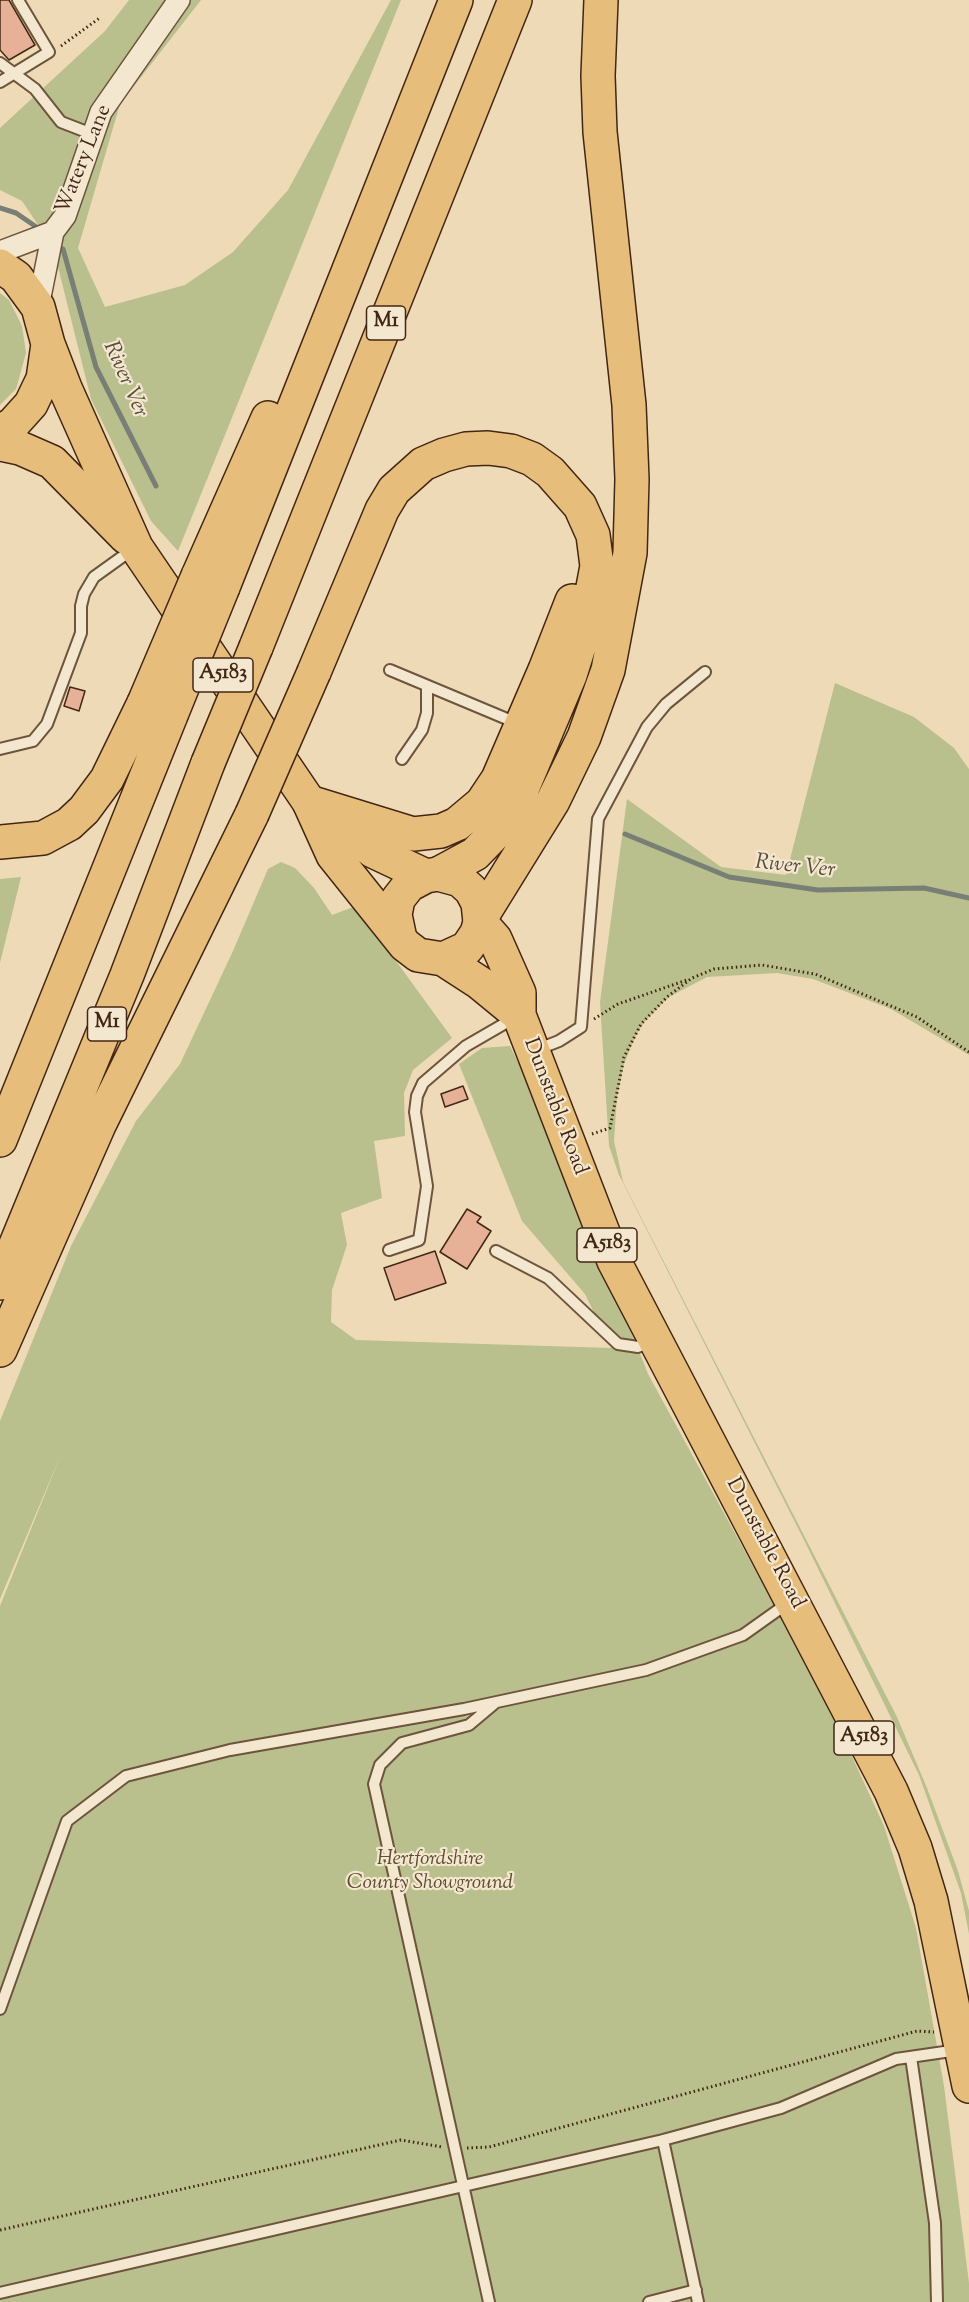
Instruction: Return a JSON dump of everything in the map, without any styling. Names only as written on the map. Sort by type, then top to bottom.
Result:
[{"type":"main road","points":[[211,582],[322,292],[440,0]]},
{"type":"main road","name":"M1","points":[[0,1140],[158,709],[456,0]]},
{"type":"main road","name":"M1","points":[[0,1283],[127,975],[208,763],[515,0]]},
{"type":"main road","points":[[0,1350],[99,1125],[252,814],[382,510],[405,478],[429,461],[472,448],[495,449],[524,456],[550,471],[567,488],[589,523],[596,545],[597,566],[589,614],[570,675],[513,809],[497,833],[476,854],[409,885],[398,900],[395,915],[399,934],[405,945],[418,955],[431,959],[444,959],[466,948],[477,933],[480,920],[553,801],[584,737],[608,670],[630,553],[632,490],[629,405],[599,122],[600,0]]},
{"type":"main road","points":[[0,266],[16,277],[38,307],[48,344],[43,379],[31,404],[13,424],[0,432]]},
{"type":"main road","name":"A5183","points":[[48,344],[65,388],[136,547],[309,802],[333,855],[399,934]]},
{"type":"main road","name":"A5183","points":[[0,444],[20,448],[52,462],[136,547]]},
{"type":"main road","points":[[309,802],[400,832],[421,834],[441,831],[457,824],[488,795],[522,725],[576,588],[588,544],[589,523]]},
{"type":"main road","points":[[0,842],[43,837],[69,824],[84,810],[158,709]]},
{"type":"main road","name":"A5183","points":[[309,802],[373,851],[432,875]]},
{"type":"main road","points":[[432,875],[460,880],[471,890],[478,903],[480,920]]},
{"type":"main road","name":"Dunstable Road","points":[[480,920],[495,939],[519,993],[519,1015],[610,1251],[653,1340],[792,1599],[891,1791],[915,1848],[931,1901],[963,2043],[969,2086]]},
{"type":"main road","name":"Dunstable Road","points":[[444,959],[480,982],[519,1015]]},
{"type":"street","name":"Watery Lane","points":[[38,307],[53,232],[65,216],[101,112],[179,0]]},
{"type":"street","points":[[0,252],[53,232]]},
{"type":"lane","points":[[0,82],[49,52],[18,0]]},
{"type":"lane","points":[[0,63],[35,88],[61,122],[92,134]]},
{"type":"lane","points":[[0,749],[33,741],[47,724],[81,633],[81,606],[90,583],[136,547]]},
{"type":"lane","points":[[390,670],[522,725]]},
{"type":"lane","points":[[534,1050],[560,1041],[581,1027],[598,819],[647,727],[666,704],[705,672]]},
{"type":"lane","points":[[402,759],[422,730],[427,713],[427,686]]},
{"type":"lane","points":[[389,1250],[418,1240],[427,1185],[415,1112],[417,1096],[423,1083],[466,1046],[519,1015]]},
{"type":"lane","points":[[496,1251],[548,1278],[618,1344],[638,1347],[653,1340]]},
{"type":"lane","points":[[0,2009],[67,1821],[126,1776],[230,1750],[496,1702],[646,1670],[743,1635],[792,1599]]},
{"type":"lane","points":[[489,2302],[374,1784],[380,1765],[402,1743],[469,1725],[496,1702]]},
{"type":"lane","points":[[0,2293],[663,2140],[781,2108],[896,2059],[963,2043]]},
{"type":"lane","points":[[911,2057],[935,2223],[938,2302]]},
{"type":"lane","points":[[663,2140],[698,2302]]},
{"type":"lane","points":[[649,2302],[696,2290]]},
{"type":"path","points":[[49,52],[101,17]]},
{"type":"path","points":[[581,1027],[618,1004],[714,969],[762,965],[815,974],[917,1017],[969,1052]]},
{"type":"path","points":[[587,1136],[610,1128],[624,1057],[641,1024],[667,997],[692,978]]},
{"type":"path","points":[[0,2230],[401,2140],[454,2149],[489,2147],[917,2031],[963,2043]]},
{"type":"green space","points":[[129,0],[201,0],[120,104],[78,248],[105,307],[185,285],[233,252],[288,190],[391,0],[401,0],[178,551],[151,521],[91,399],[53,247],[22,201],[0,190],[0,128],[105,31]]},
{"type":"green space","points":[[0,293],[9,300],[22,326],[26,353],[16,389],[0,405]]},
{"type":"green space","points":[[835,683],[914,717],[954,748],[969,769],[969,1055],[891,1009],[813,979],[777,973],[707,977],[669,997],[645,1021],[636,1035],[624,1064],[617,1097],[614,1141],[623,1182],[897,1717],[958,1871],[969,1911],[969,1934],[961,1893],[919,1775],[804,1540],[619,1175],[609,1146],[600,1002],[627,799],[721,867],[786,875]]},
{"type":"green space","name":"Hertfordshire County Showground","points":[[281,862],[295,868],[314,888],[332,915],[356,906],[452,1038],[413,1070],[404,1093],[405,1136],[374,1141],[382,1198],[341,1213],[347,1245],[332,1290],[331,1322],[356,1340],[611,1348],[585,1294],[522,1221],[459,1064],[482,1048],[510,1046],[557,1142],[648,1374],[825,1698],[884,1826],[916,1928],[944,2086],[969,2283],[969,2302],[0,2302],[0,1606],[62,1452],[0,1599],[0,1421],[71,1246],[136,1121],[180,1064],[233,951],[268,869]]},
{"type":"green space","points":[[21,877],[0,963],[0,879]]},
{"type":"building","points":[[0,0],[9,0],[35,45],[9,60],[0,50]]},
{"type":"building","points":[[70,687],[85,691],[79,711],[64,706]]},
{"type":"building","points":[[463,1086],[468,1099],[445,1107],[441,1094]]},
{"type":"building","points":[[467,1209],[481,1217],[477,1222],[491,1231],[467,1269],[440,1252]]},
{"type":"building","points":[[435,1251],[446,1283],[395,1300],[384,1268]]},
{"type":"waterway","name":"River Ver","points":[[0,208],[16,213],[35,226]]},
{"type":"waterway","name":"River Ver","points":[[63,249],[96,367],[156,486]]},
{"type":"waterway","name":"River Ver","points":[[625,834],[729,877],[818,890],[924,888],[969,898]]}]
